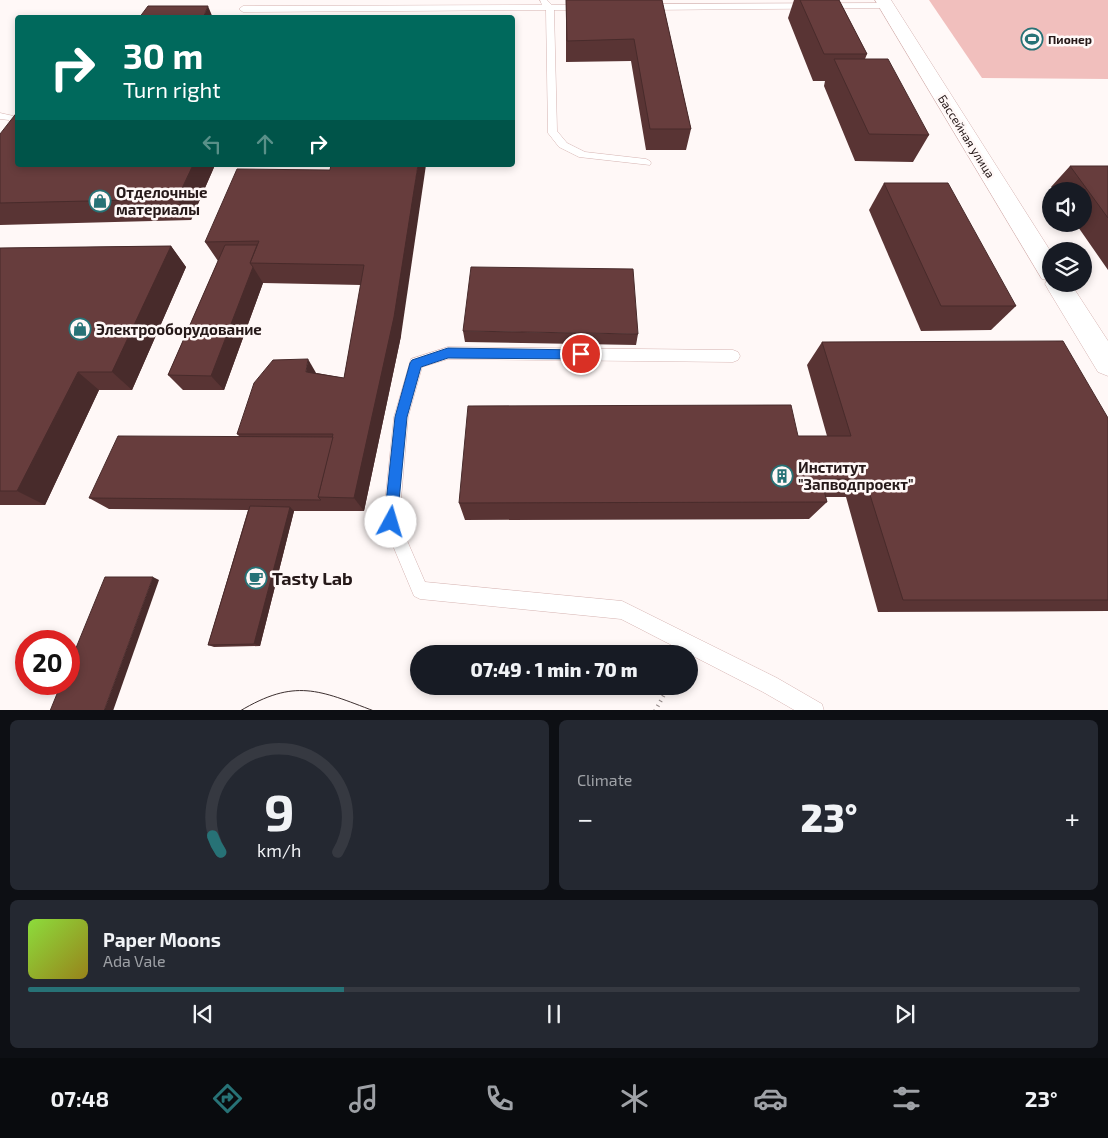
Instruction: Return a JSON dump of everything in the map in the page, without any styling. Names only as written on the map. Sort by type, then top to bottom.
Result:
[{"type":"street","name":"Бассейная улица","points":[[884,3],[1042,258]]},
{"type":"street","points":[[1063,292],[1108,364]]},
{"type":"lane","points":[[541,0],[550,7]]},
{"type":"lane","points":[[639,7],[884,3]]},
{"type":"lane","points":[[550,7],[552,131],[563,146],[583,155],[646,163]]},
{"type":"lane","points":[[243,9],[590,7]]},
{"type":"lane","points":[[334,15],[336,8]]},
{"type":"lane","points":[[0,116],[13,118],[15,122]]},
{"type":"lane","points":[[0,146],[15,125]]},
{"type":"lane","points":[[733,356],[448,353],[416,363],[401,417],[391,522],[420,590],[622,610],[815,710]]},
{"type":"path","points":[[655,710],[664,695]]},
{"type":"shaded area","name":"Пионер","points":[[929,0],[1108,0],[1108,79],[982,78]]},
{"type":"building","points":[[566,0],[662,0],[691,129],[650,129],[634,39],[567,41]]},
{"type":"building","points":[[800,0],[839,0],[867,54],[824,54]]},
{"type":"building","points":[[148,6],[208,6],[204,15],[141,15]]},
{"type":"building","points":[[834,59],[888,59],[929,135],[869,134]]},
{"type":"building","points":[[15,115],[15,167],[192,167],[177,199],[0,203],[0,134]]},
{"type":"building","points":[[1070,166],[1108,166],[1108,218],[1092,196],[1092,182],[1082,182]]},
{"type":"building","points":[[331,167],[418,167],[394,317],[354,498],[318,497],[333,434],[237,434],[254,383],[273,360],[308,359],[306,372],[344,378],[364,265],[250,263],[259,241],[205,242],[237,169],[330,170]]},
{"type":"building","points":[[884,183],[948,183],[1016,306],[941,306]]},
{"type":"building","points":[[225,245],[257,245],[250,263],[253,267],[211,376],[168,375]]},
{"type":"building","name":"Электрооборудование","points":[[171,246],[112,372],[78,372],[17,491],[0,491],[0,248]]},
{"type":"building","points":[[471,267],[633,269],[638,334],[463,331]]},
{"type":"building","name":"Институт \"Запводпроект\"","points":[[1063,341],[1108,418],[1108,600],[903,600],[865,479],[821,479],[827,502],[459,503],[468,406],[791,405],[798,436],[851,436],[822,342]]},
{"type":"building","points":[[118,436],[333,437],[318,497],[321,500],[89,498]]},
{"type":"building","name":"Tasty Lab","points":[[250,506],[290,507],[254,644],[208,645]]},
{"type":"building","points":[[105,577],[153,577],[104,710],[50,710],[57,695],[80,695],[80,638]]},
{"type":"tram line","points":[[242,710],[276,694],[292,691],[322,693],[371,710]]},
{"type":"place","name":"Пионер","points":[[1032,39]]},
{"type":"place","name":"Отделочные материалы","points":[[100,201]]},
{"type":"place","name":"Электрооборудование","points":[[80,329]]},
{"type":"place","name":"Институт \"Запводпроект\"","points":[[782,476]]},
{"type":"place","name":"Tasty Lab","points":[[256,578]]},
{"type":"route","points":[[391,522],[401,417],[416,363],[448,353],[581,354]]}]
